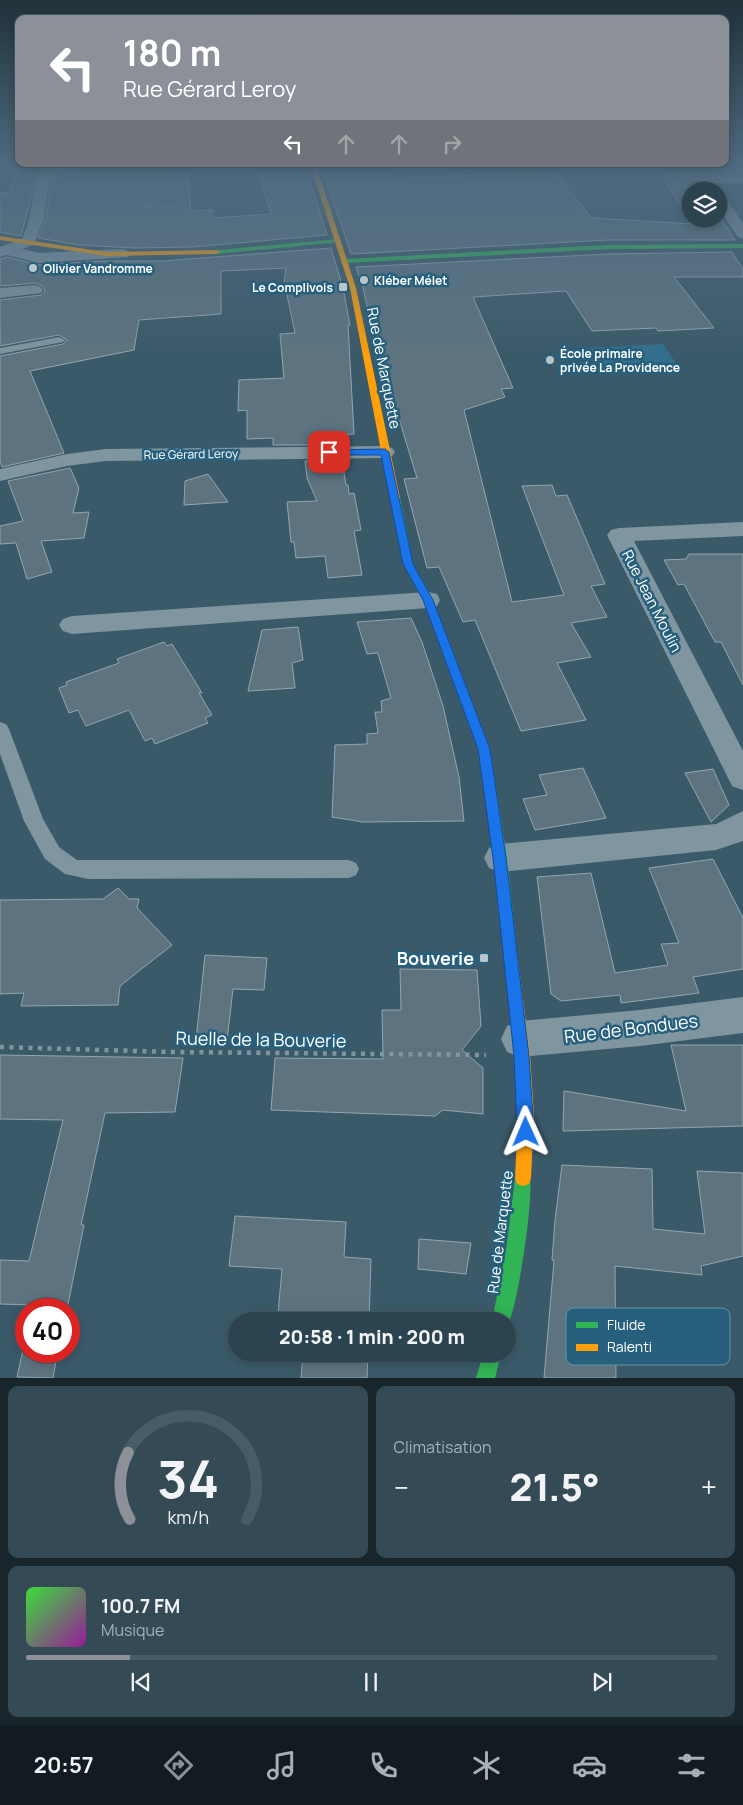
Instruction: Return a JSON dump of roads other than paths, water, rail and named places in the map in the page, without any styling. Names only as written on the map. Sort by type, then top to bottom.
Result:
[{"type":"street","points":[[28,242],[33,228]]},
{"type":"street","name":"Rue de Marquette","points":[[334,228],[346,261],[364,335],[408,564],[428,600],[484,749],[500,858],[521,1047],[526,1116],[521,1214],[513,1268],[503,1312]]},
{"type":"street","points":[[2,247],[39,258],[203,251],[338,241]]},
{"type":"street","points":[[2,247],[28,242],[72,251],[126,254]]},
{"type":"street","points":[[346,261],[608,247],[743,246]]},
{"type":"street","points":[[0,292],[35,290]]},
{"type":"street","name":"Rue Gérard Leroy","points":[[0,475],[68,460],[106,455],[385,452]]},
{"type":"street","name":"Rue Jean Moulin","points":[[743,529],[619,535],[743,778]]},
{"type":"street","points":[[72,626],[428,600]]},
{"type":"street","points":[[500,858],[716,838],[729,834],[743,824]]},
{"type":"street","name":"Rue de Bondues","points":[[521,1047],[640,1028],[743,1015]]},
{"type":"street","points":[[484,1378],[489,1362]]},
{"type":"lane","points":[[0,351],[59,340]]},
{"type":"lane","points":[[0,729],[34,821],[52,853],[72,868],[88,870],[348,869]]},
{"type":"place","name":"Olivier Vandromme","points":[[33,268]]},
{"type":"place","name":"Kléber Mélet","points":[[364,280]]},
{"type":"place","name":"Le Complivois","points":[[343,287]]},
{"type":"place","name":"École primaire privée La Providence","points":[[550,360]]},
{"type":"place","name":"Bouverie","points":[[484,958]]}]
